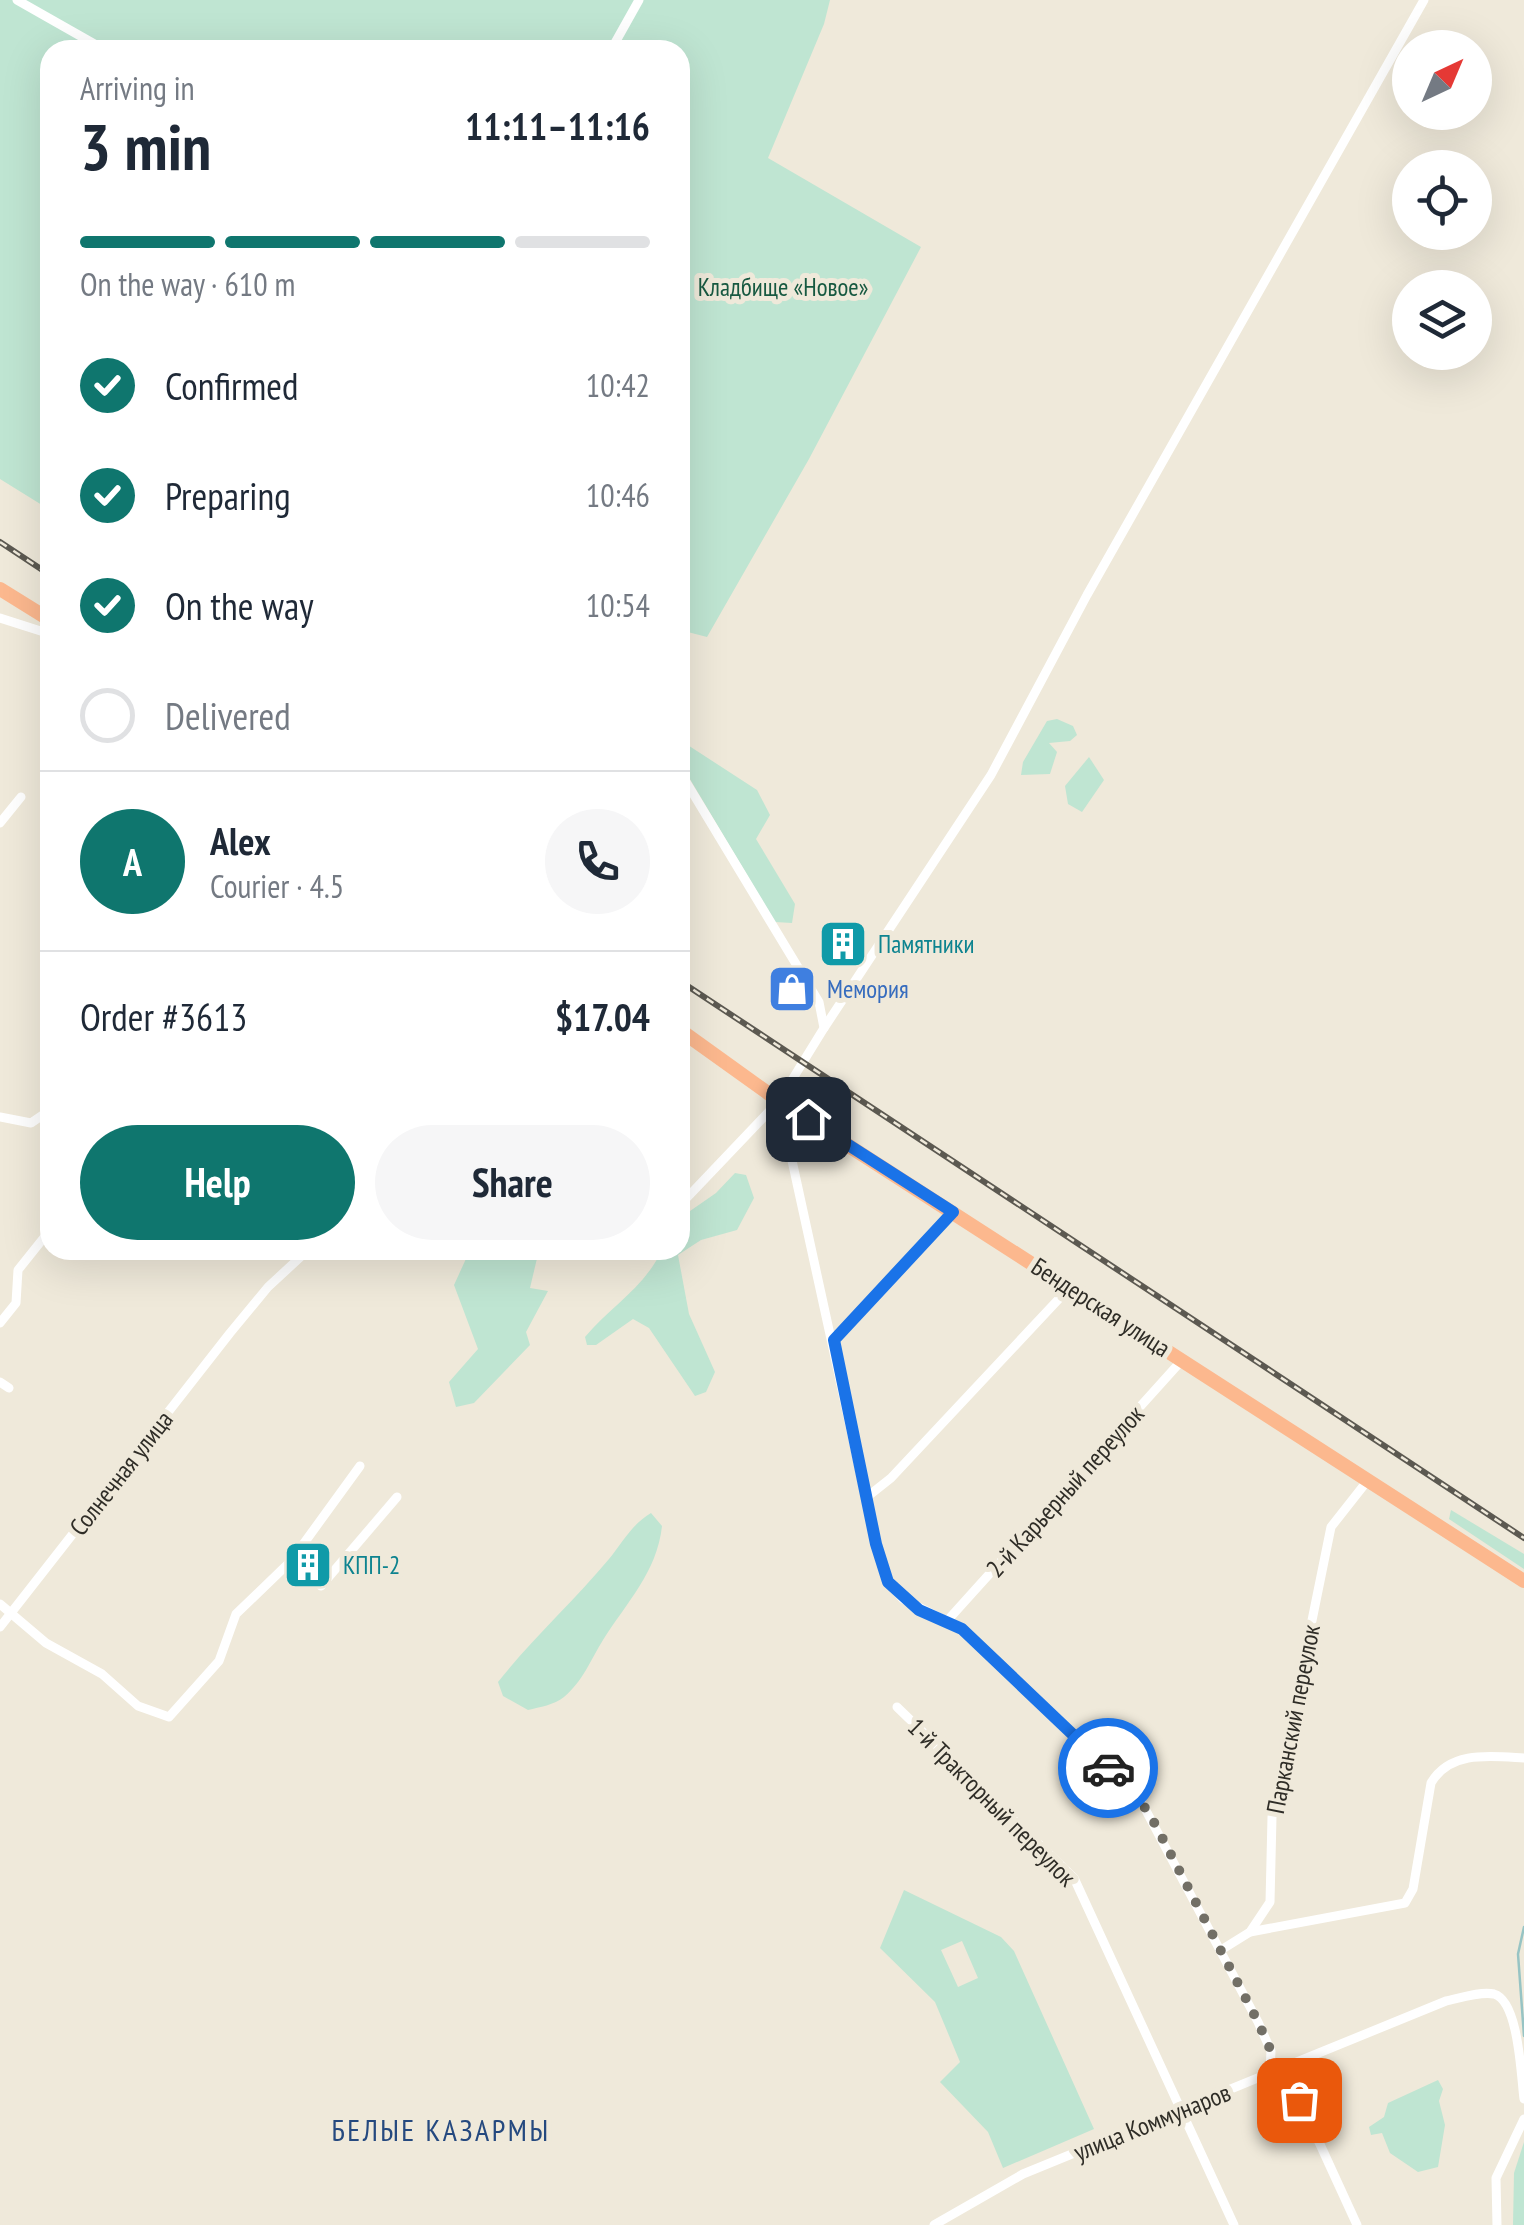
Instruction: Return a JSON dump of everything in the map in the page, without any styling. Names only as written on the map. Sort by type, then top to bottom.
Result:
[{"type":"main road","points":[[0,589],[40,614]]},
{"type":"main road","name":"Бендерская улица","points":[[690,1037],[779,1101],[1524,1581]]},
{"type":"street","points":[[17,0],[87,40]]},
{"type":"street","points":[[617,40],[639,0]]},
{"type":"street","points":[[690,1194],[779,1101],[990,775],[1087,595],[1424,0]]},
{"type":"street","points":[[0,618],[40,631]]},
{"type":"street","points":[[690,789],[819,1002],[824,1028]]},
{"type":"street","points":[[0,823],[21,797]]},
{"type":"street","points":[[779,1101],[888,1582],[919,1610],[962,1629],[1142,1803],[1271,2051],[1270,2070]]},
{"type":"street","points":[[0,1117],[31,1123],[40,1118]]},
{"type":"street","points":[[834,1340],[953,1212]]},
{"type":"street","points":[[0,1323],[16,1303],[18,1270],[40,1242]]},
{"type":"street","name":"Солнечная улица","points":[[0,1627],[230,1333],[268,1287],[297,1260]]},
{"type":"street","points":[[866,1497],[891,1478],[1070,1287]]},
{"type":"street","name":"2-й Карьерный переулок","points":[[947,1621],[1183,1359]]},
{"type":"street","points":[[0,1604],[46,1643],[102,1674],[138,1706],[169,1717],[219,1661],[236,1614],[291,1561],[360,1466]]},
{"type":"street","name":"Парканский переулок","points":[[1250,1932],[1270,1902],[1272,1816],[1332,1527],[1368,1480]]},
{"type":"street","points":[[321,1586],[397,1496]]},
{"type":"street","name":"1-й Тракторный переулок","points":[[898,1707],[1074,1878],[1234,2225]]},
{"type":"street","points":[[1221,1950],[1250,1932],[1404,1903],[1413,1889],[1431,1784],[1438,1771],[1478,1756],[1524,1758]]},
{"type":"street","name":"улица Коммунаров","points":[[934,2225],[1023,2174],[1440,2003],[1490,1993],[1502,1998],[1513,2019],[1524,2099]]},
{"type":"street","points":[[1285,2068],[1357,2225]]},
{"type":"street","points":[[1497,2225],[1496,2178],[1524,2119]]},
{"type":"green space","name":"Кладбище «Новое»","points":[[0,0],[830,0],[824,24],[768,158],[921,247],[809,459],[707,637],[690,633],[690,40],[40,40],[40,504],[0,479]]},
{"type":"green space","points":[[1057,719],[1073,726],[1077,735],[1070,741],[1049,743],[1057,752],[1050,774],[1021,775],[1023,762],[1047,721]]},
{"type":"green space","points":[[690,746],[757,790],[770,815],[756,839],[795,904],[792,923],[775,922],[690,779]]},
{"type":"green space","points":[[1089,757],[1104,780],[1082,812],[1068,804],[1065,786]]},
{"type":"green space","points":[[735,1173],[746,1175],[754,1198],[737,1230],[690,1247],[690,1211],[716,1193]]},
{"type":"green space","points":[[465,1260],[537,1260],[530,1288],[548,1291],[526,1332],[530,1345],[474,1403],[456,1407],[449,1382],[478,1349],[454,1285]]},
{"type":"green space","points":[[679,1260],[689,1314],[715,1372],[706,1392],[695,1396],[649,1328],[633,1319],[596,1345],[587,1345],[585,1337],[655,1263]]},
{"type":"green space","points":[[1451,1510],[1524,1554],[1524,1569],[1449,1519]]},
{"type":"green space","points":[[651,1513],[662,1526],[654,1558],[571,1691],[560,1700],[528,1710],[503,1696],[498,1682],[596,1575],[633,1528]]},
{"type":"green space","points":[[904,1890],[1001,1937],[1014,1951],[1094,2129],[1003,2168],[988,2132],[940,2082],[960,2062],[935,2002],[880,1948]],"holes":[[[962,1941],[978,1978],[958,1987],[941,1950]]]},
{"type":"green space","points":[[1438,2080],[1443,2089],[1439,2101],[1445,2125],[1438,2167],[1418,2172],[1390,2153],[1382,2133],[1371,2135],[1369,2127],[1384,2117],[1388,2103]]},
{"type":"green space","points":[[1524,2142],[1524,2225],[1513,2225],[1514,2173]]},
{"type":"waterway","points":[[1524,1927],[1518,1954],[1524,2036]]},
{"type":"railway","points":[[0,542],[40,568]]},
{"type":"railway","points":[[690,988],[1524,1538]]},
{"type":"way so far","points":[[1108,1768],[1142,1803],[1155,1824],[1258,2022],[1271,2051],[1270,2070],[1285,2068],[1299,2100]]},
{"type":"place","name":"Памятники","points":[[843,944]]},
{"type":"place","name":"Мемория","points":[[792,989]]},
{"type":"place","name":"КПП-2","points":[[308,1565]]},
{"type":"district","name":"БЕЛЫЕ КАЗАРМЫ","points":[[441,2131]]},
{"type":"route","points":[[808,1119],[953,1212],[834,1340],[876,1544],[888,1582],[919,1610],[962,1629],[1108,1768]]}]
